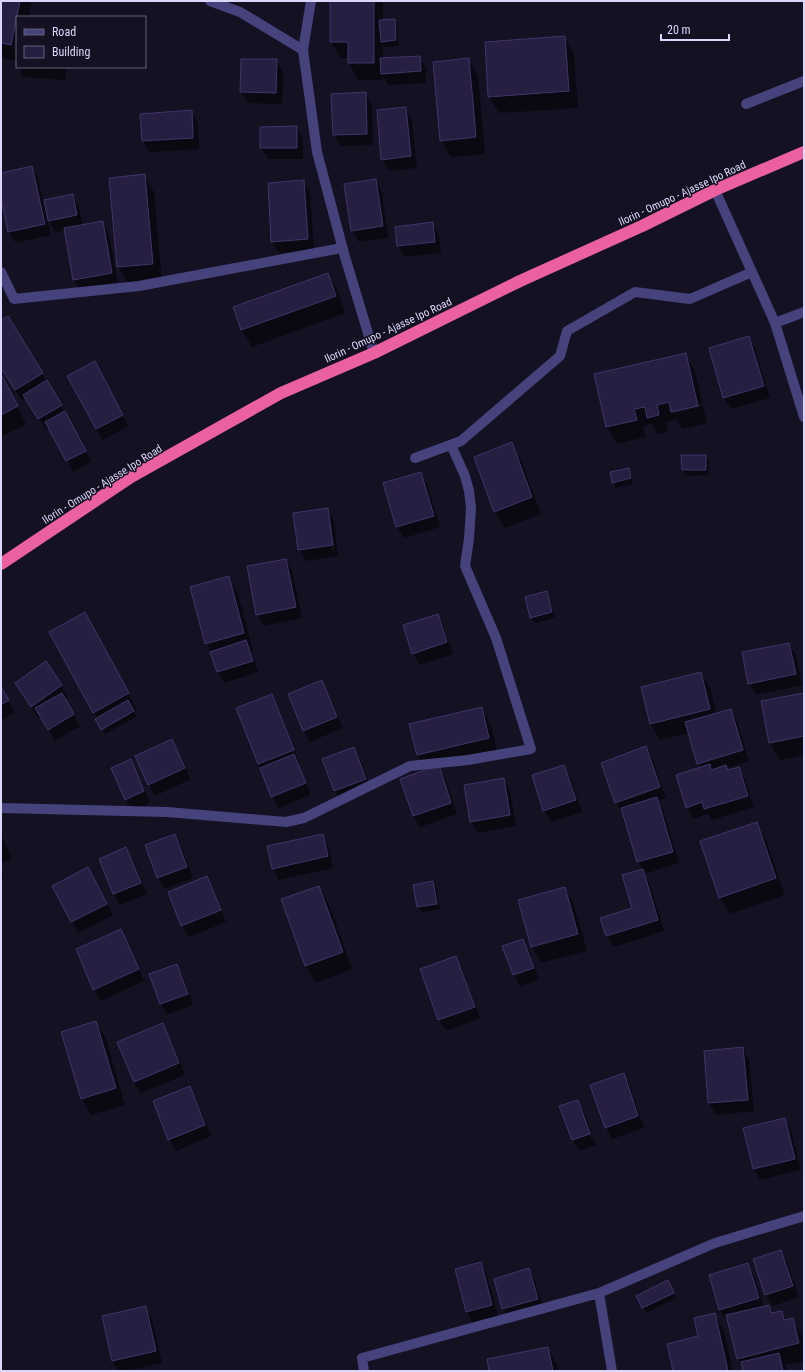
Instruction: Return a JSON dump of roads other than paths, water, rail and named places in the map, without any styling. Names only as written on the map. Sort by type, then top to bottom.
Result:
[{"type":"highway","name":"Ilorin - Omupo - Ajasse Ipo Road","points":[[1,564],[131,477],[281,393],[374,353],[520,280],[642,226],[715,190],[804,152]]},
{"type":"street","points":[[210,1],[240,12],[303,50]]},
{"type":"street","points":[[311,1],[303,50],[317,152],[342,248],[374,353]]},
{"type":"street","points":[[746,104],[804,81]]},
{"type":"street","points":[[715,190],[775,323],[804,417]]},
{"type":"street","points":[[1,272],[14,299],[139,286],[342,248]]},
{"type":"street","points":[[415,458],[461,441],[560,356],[567,331],[635,292],[690,299],[752,272]]},
{"type":"street","points":[[775,323],[804,312]]},
{"type":"street","points":[[1,808],[167,812],[286,822],[304,818],[410,766],[468,760],[531,749],[496,638],[465,566],[469,539],[471,508],[465,476],[451,445]]},
{"type":"street","points":[[364,1371],[362,1358],[599,1293],[715,1243],[804,1216]]},
{"type":"street","points":[[599,1293],[612,1371]]}]
